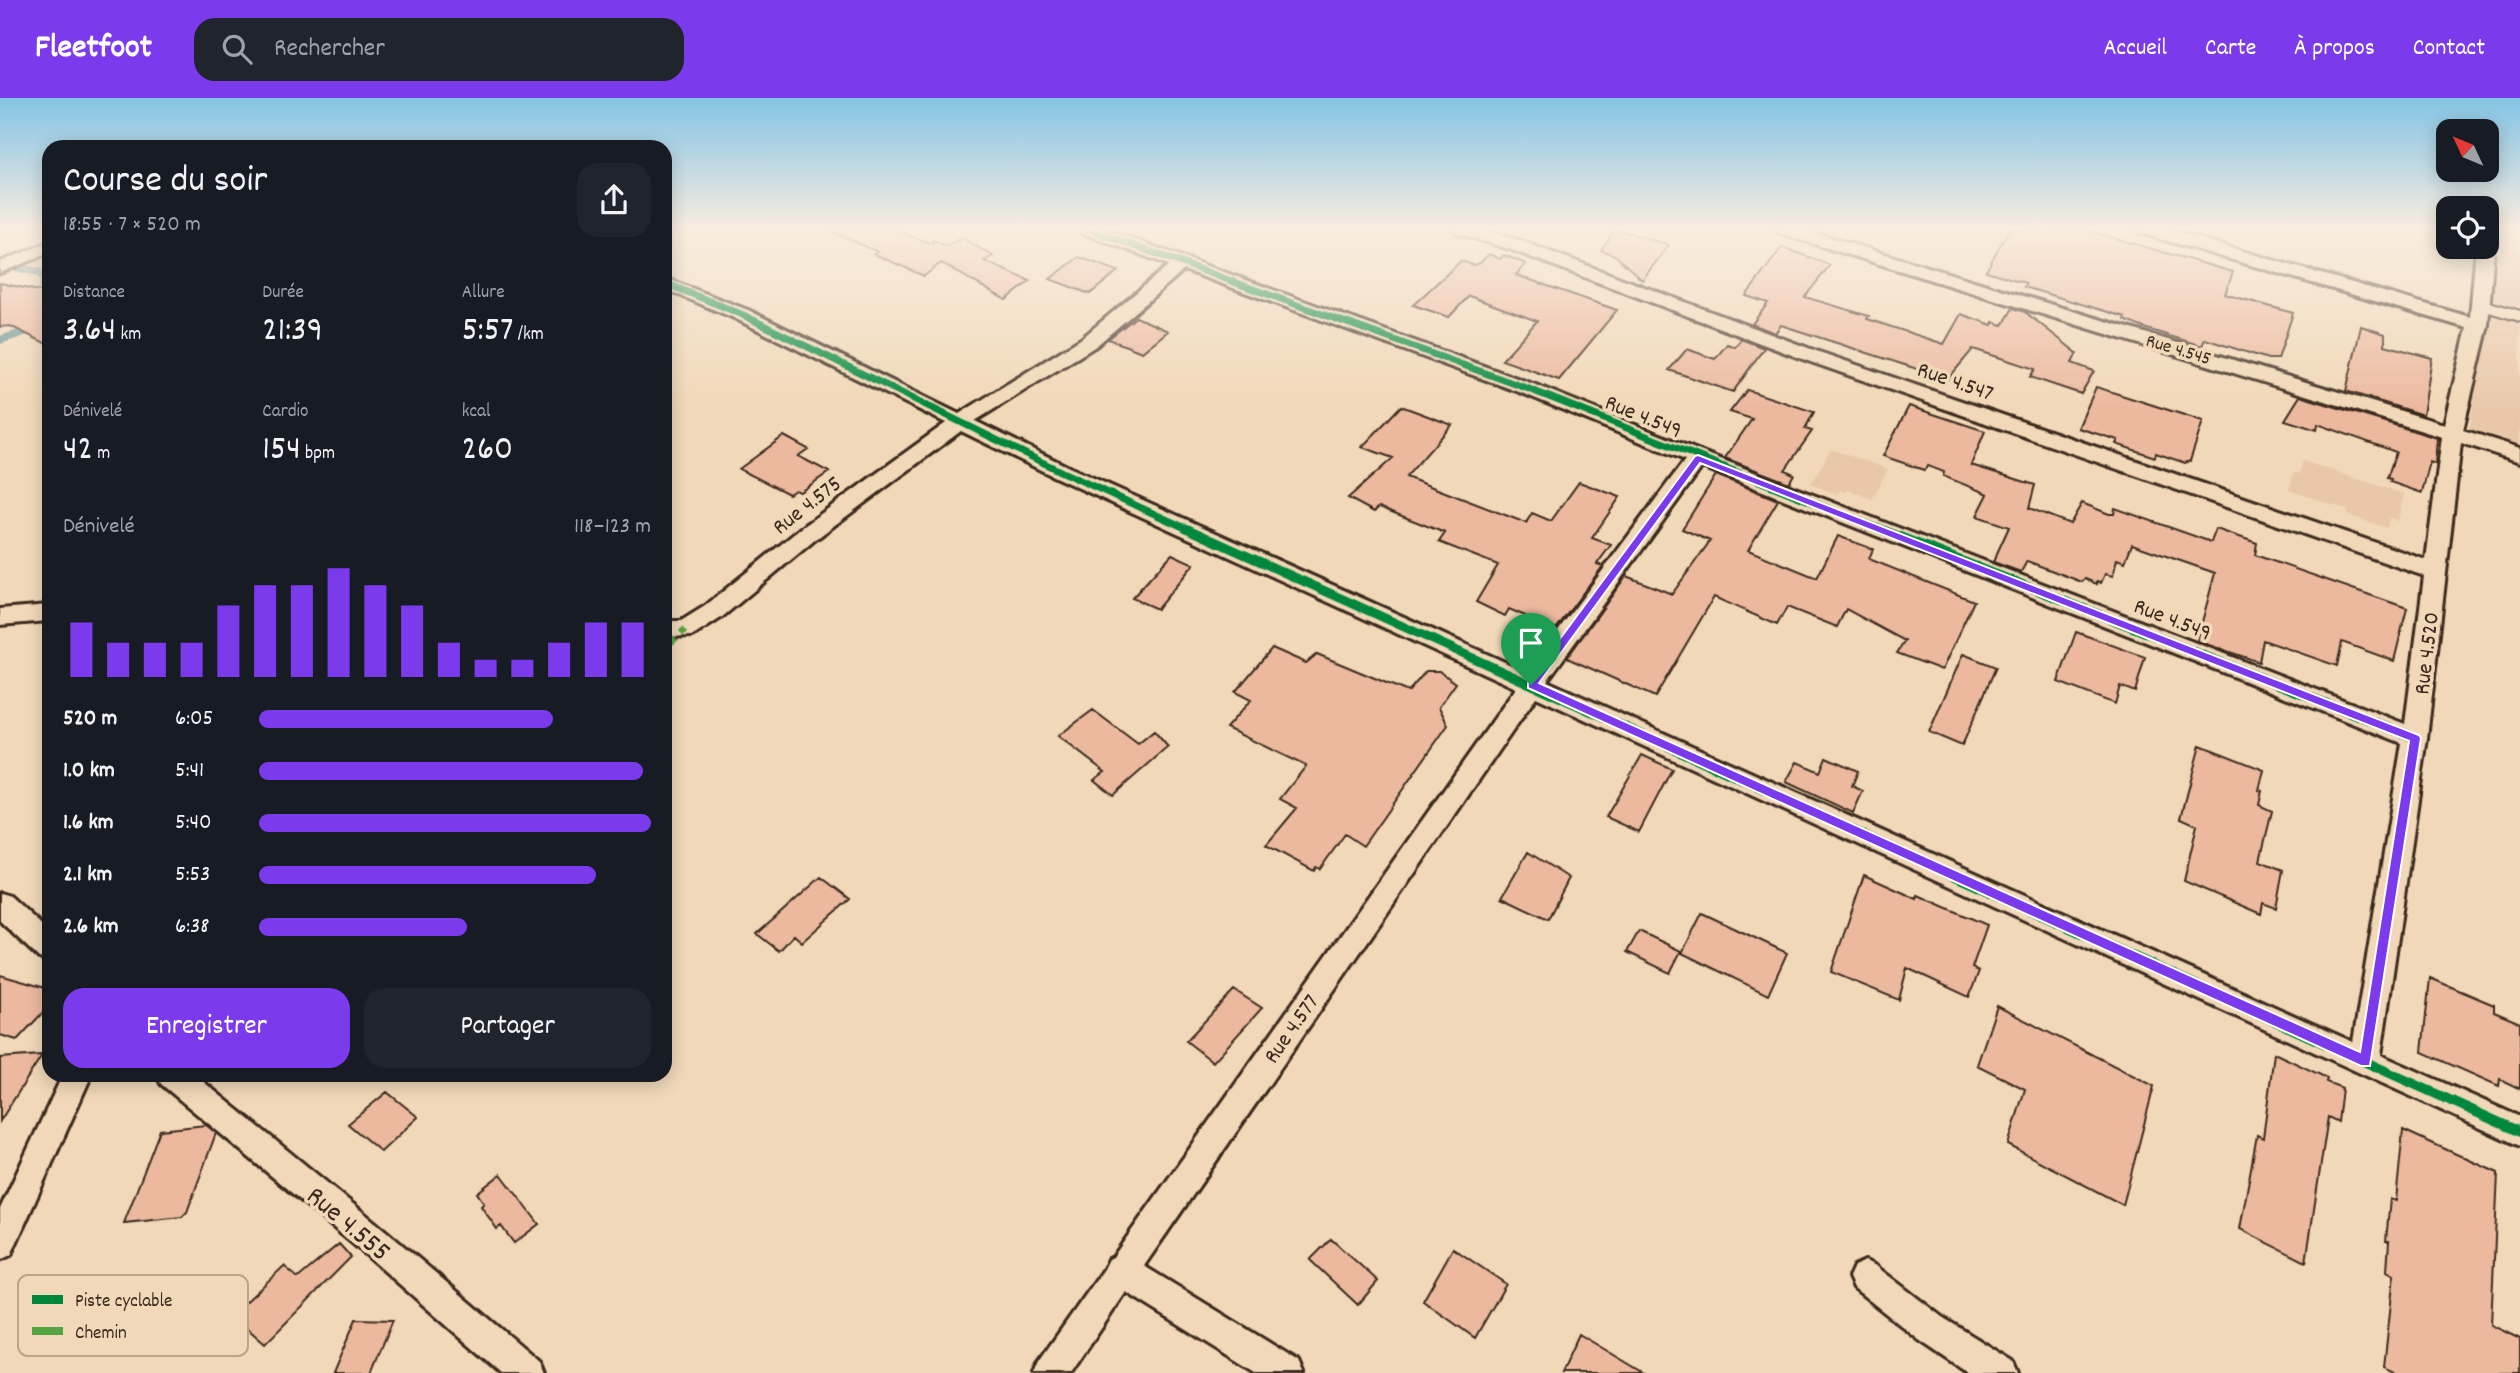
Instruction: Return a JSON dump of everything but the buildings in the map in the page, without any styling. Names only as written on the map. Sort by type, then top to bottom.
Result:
[{"type":"street","points":[[678,288],[741,314],[1062,472],[2520,1132]]},
{"type":"street","name":"Rue 4.575","points":[[675,629],[713,612],[808,534],[960,422],[1089,342],[1153,288]]},
{"type":"street","name":"Rue 4.549","points":[[1250,288],[1528,389],[2415,738]]},
{"type":"street","name":"Rue 4.547","points":[[1630,288],[1812,356],[2434,571]]},
{"type":"street","name":"Rue 4.545","points":[[1981,288],[2520,455]]},
{"type":"street","points":[[2352,288],[2479,325]]},
{"type":"street","name":"Rue 4.520","points":[[2365,1061],[2415,738],[2452,433],[2479,325],[2483,288]]},
{"type":"street","name":"Rue 4.577","points":[[1051,1373],[1120,1270],[1531,685],[1698,458]]},
{"type":"street","points":[[0,617],[42,614]]},
{"type":"street","points":[[0,904],[42,943]]},
{"type":"street","points":[[0,1244],[74,1082]]},
{"type":"street","name":"Rue 4.555","points":[[181,1082],[375,1242],[527,1373]]},
{"type":"street","points":[[1120,1270],[1287,1373]]},
{"type":"street","points":[[1865,1277],[1946,1341],[2001,1373]]},
{"type":"lane","points":[[2482,305],[2520,316]]},
{"type":"shaded area","points":[[2494,288],[2520,288],[2520,454],[2468,437]]},
{"type":"shaded area","points":[[1831,449],[1888,469],[1872,499],[1848,490],[1840,490],[1837,494],[1811,484]]},
{"type":"shaded area","points":[[2303,461],[2404,494],[2398,521],[2389,518],[2387,528],[2347,515],[2348,510],[2289,490],[2294,472],[2299,474]]},
{"type":"waterway","points":[[0,340],[42,326]]},
{"type":"marked path","points":[[672,641],[685,630]]},
{"type":"cycle path","points":[[678,288],[741,314],[1062,472],[2520,1132]]},
{"type":"cycle path","points":[[1252,288],[1529,389],[1698,458],[2415,738]]},
{"type":"route","points":[[1698,458],[2415,738],[2365,1061],[1531,685],[1698,458]]}]
